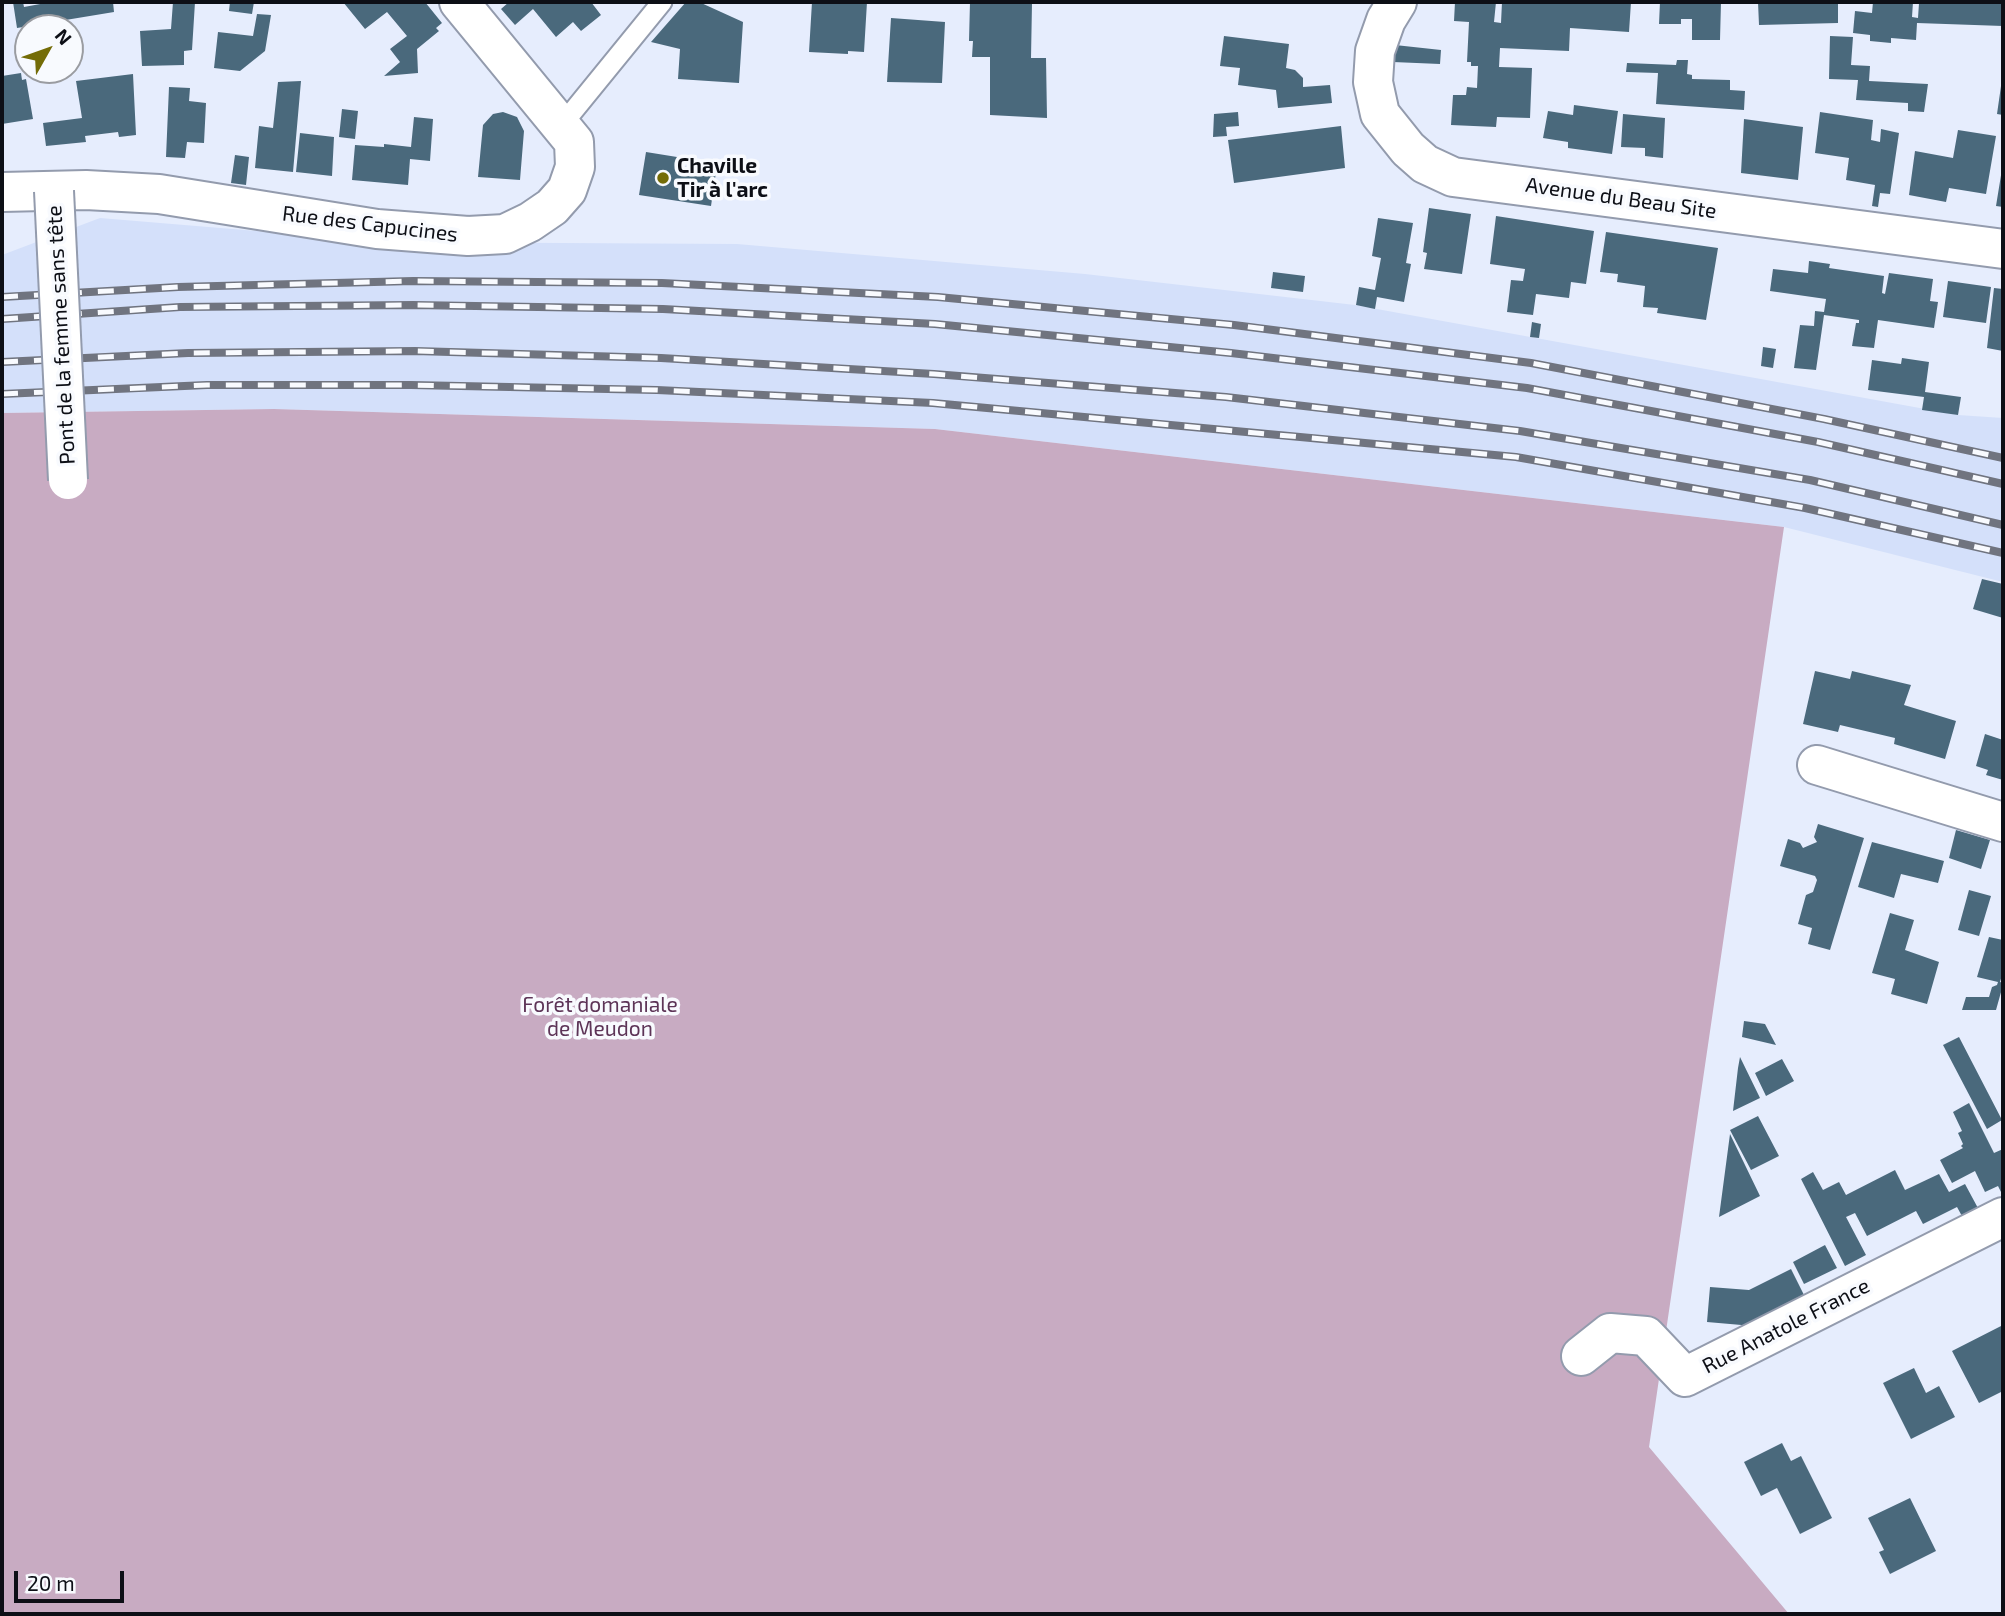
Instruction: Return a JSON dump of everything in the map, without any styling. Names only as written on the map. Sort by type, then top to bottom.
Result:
[{"type":"street","name":"Rue des Capucines","points":[[2,192],[86,190],[159,194],[377,229],[468,236],[505,233],[530,222],[552,207],[567,190],[575,167],[574,142],[459,2]]},
{"type":"street","name":"Avenue du Beau Site","points":[[1397,2],[1385,20],[1375,51],[1373,82],[1380,114],[1408,149],[1425,164],[1453,177],[2003,249]]},
{"type":"street","name":"Pont de la femme sans tête","points":[[54,191],[68,480]]},
{"type":"street","points":[[1817,765],[2003,822]]},
{"type":"street","name":"Rue Anatole France","points":[[1581,1356],[1610,1333],[1646,1336],[1685,1377],[2003,1217]]},
{"type":"lane","points":[[561,126],[662,2]]},
{"type":"shaded area","points":[[100,218],[389,242],[737,244],[1085,274],[1355,305],[1958,415],[2003,418],[2003,582],[1784,527],[935,429],[274,409],[2,413],[2,255]]},
{"type":"green space","name":"Forêt domaniale de Meudon","points":[[274,409],[935,429],[1784,527],[1649,1447],[1789,1614],[2,1614],[2,413]]},
{"type":"building","points":[[13,2],[23,2],[24,7],[51,2],[113,2],[114,12],[84,17],[84,14],[15,14]]},
{"type":"building","points":[[173,2],[195,2],[192,50],[184,51],[184,65],[142,66],[140,31],[171,29]]},
{"type":"building","points":[[230,2],[254,2],[252,14],[229,11]]},
{"type":"building","points":[[343,2],[425,2],[442,23],[436,28],[439,31],[417,49],[418,73],[384,76],[400,62],[390,49],[407,36],[387,12],[365,29]]},
{"type":"building","points":[[509,2],[591,2],[601,15],[581,31],[573,22],[556,37],[533,9],[515,25],[501,9]]},
{"type":"building","points":[[686,2],[699,2],[743,22],[739,83],[678,79],[680,49],[651,42]]},
{"type":"building","points":[[812,2],[867,2],[864,52],[809,52]]},
{"type":"building","points":[[970,2],[1032,3],[1031,58],[1046,58],[1047,118],[990,115],[990,57],[972,57],[973,41],[969,41]]},
{"type":"building","points":[[1455,2],[1496,2],[1494,22],[1501,23],[1502,2],[1631,2],[1629,32],[1570,28],[1569,51],[1500,48],[1499,67],[1532,68],[1530,118],[1497,117],[1496,127],[1451,125],[1453,95],[1466,95],[1467,87],[1477,88],[1478,66],[1471,66],[1471,62],[1467,62],[1469,22],[1454,21]]},
{"type":"building","points":[[1660,2],[1721,2],[1720,40],[1692,40],[1692,19],[1681,19],[1681,24],[1659,24]]},
{"type":"building","points":[[1758,2],[1838,2],[1838,23],[1759,25]]},
{"type":"building","points":[[1873,2],[1913,2],[1912,17],[1918,18],[1919,3],[2003,2],[2003,26],[1917,23],[1916,40],[1891,38],[1891,43],[1870,41],[1870,35],[1853,33],[1855,11],[1872,13]]},
{"type":"building","points":[[257,14],[271,15],[265,51],[240,71],[214,68],[218,32],[253,36]]},
{"type":"building","points":[[891,18],[945,22],[942,83],[887,82]]},
{"type":"building","points":[[1224,36],[1289,44],[1286,68],[1295,70],[1303,78],[1303,87],[1330,85],[1332,103],[1278,108],[1276,90],[1238,85],[1240,68],[1220,66]]},
{"type":"building","points":[[1830,36],[1853,37],[1851,65],[1870,66],[1869,81],[1928,84],[1924,112],[1908,111],[1908,103],[1856,100],[1858,80],[1829,79]]},
{"type":"building","points":[[1395,45],[1441,50],[1440,64],[1393,62]]},
{"type":"building","points":[[1677,60],[1688,60],[1687,74],[1692,75],[1692,79],[1730,80],[1730,90],[1745,91],[1744,110],[1656,104],[1658,73],[1626,72],[1627,63],[1676,65]]},
{"type":"building","points":[[14,74],[14,84],[27,84],[33,119],[2,124],[2,76]]},
{"type":"building","points":[[133,74],[136,135],[119,137],[118,132],[85,136],[86,142],[46,146],[43,123],[82,118],[76,84],[84,84],[84,80]]},
{"type":"building","points":[[2003,79],[2003,115],[1997,114]]},
{"type":"building","points":[[301,81],[293,172],[255,168],[259,126],[273,128],[278,82]]},
{"type":"building","points":[[169,87],[190,88],[189,101],[206,103],[204,143],[187,142],[185,158],[166,157]]},
{"type":"building","points":[[1574,105],[1618,111],[1612,154],[1568,148],[1568,142],[1543,138],[1548,111],[1573,115]]},
{"type":"building","points":[[342,109],[358,111],[355,139],[339,137]]},
{"type":"building","points":[[503,112],[517,117],[524,131],[520,180],[478,177],[483,125],[493,114]]},
{"type":"building","points":[[1238,112],[1239,126],[1226,127],[1227,136],[1213,137],[1214,114]]},
{"type":"building","points":[[1820,112],[1873,120],[1871,140],[1880,142],[1881,129],[1899,133],[1890,194],[1880,193],[1878,207],[1872,206],[1875,185],[1846,180],[1849,158],[1815,153]]},
{"type":"building","points":[[1623,114],[1665,118],[1663,158],[1645,156],[1645,148],[1621,147]]},
{"type":"building","points":[[414,117],[433,119],[430,161],[410,159],[408,185],[352,180],[355,145],[411,147]]},
{"type":"building","points":[[1744,119],[1803,127],[1798,180],[1741,173]]},
{"type":"building","points":[[1341,126],[1345,168],[1234,183],[1228,140]]},
{"type":"building","points":[[1958,130],[1996,136],[1986,194],[1949,188],[1946,202],[1909,195],[1915,151],[1953,158]]},
{"type":"building","points":[[300,133],[334,137],[332,176],[296,172]]},
{"type":"building","points":[[646,152],[677,157],[676,165],[716,172],[711,206],[639,195]]},
{"type":"building","points":[[235,155],[249,157],[246,185],[231,183]]},
{"type":"building","points":[[2003,169],[2003,207],[1996,206]]},
{"type":"building","points":[[1429,208],[1471,214],[1462,274],[1424,269],[1427,253],[1423,252]]},
{"type":"building","points":[[1496,216],[1594,231],[1586,284],[1571,282],[1569,298],[1536,294],[1533,315],[1507,312],[1511,280],[1523,281],[1525,269],[1490,264]]},
{"type":"building","points":[[1378,218],[1413,223],[1406,263],[1411,264],[1404,302],[1377,297],[1375,309],[1356,305],[1359,287],[1375,290],[1381,258],[1372,256]]},
{"type":"building","points":[[1606,232],[1718,248],[1706,320],[1657,313],[1658,308],[1643,307],[1645,286],[1617,282],[1618,274],[1600,272]]},
{"type":"building","points":[[1809,261],[1830,264],[1829,268],[1884,276],[1882,293],[1885,294],[1889,273],[1933,279],[1930,301],[1938,302],[1934,328],[1878,320],[1874,348],[1852,346],[1856,323],[1859,323],[1859,320],[1824,315],[1816,370],[1794,368],[1800,325],[1814,326],[1815,311],[1824,312],[1826,299],[1770,291],[1773,269],[1808,273]]},
{"type":"building","points":[[1273,272],[1305,276],[1303,292],[1271,288]]},
{"type":"building","points":[[1948,281],[1991,287],[1986,323],[1943,317]]},
{"type":"building","points":[[1994,288],[2003,289],[2003,351],[1987,348]]},
{"type":"building","points":[[1532,322],[1541,324],[1539,338],[1530,337]]},
{"type":"building","points":[[1763,347],[1776,349],[1773,368],[1761,366]]},
{"type":"building","points":[[1902,358],[1929,362],[1925,392],[1961,397],[1958,415],[1922,410],[1924,397],[1868,390],[1872,360],[1901,364]]},
{"type":"building","points":[[1982,579],[2003,584],[2003,618],[1973,609]]},
{"type":"building","points":[[1815,671],[1850,679],[1852,671],[1911,685],[1904,705],[1956,721],[1945,759],[1894,744],[1895,738],[1840,725],[1838,732],[1803,724]]},
{"type":"building","points":[[1985,734],[2003,740],[2003,780],[1986,775],[1988,770],[1976,766]]},
{"type":"building","points":[[1818,824],[1864,838],[1830,950],[1808,944],[1812,928],[1798,924],[1806,895],[1813,892],[1817,880],[1815,876],[1780,866],[1788,839],[1800,843],[1803,848],[1817,842],[1814,837]]},
{"type":"building","points":[[1956,830],[1990,840],[1981,869],[1949,858]]},
{"type":"building","points":[[1872,842],[1944,861],[1938,883],[1901,874],[1894,898],[1858,887]]},
{"type":"building","points":[[1969,890],[1991,896],[1979,936],[1958,930]]},
{"type":"building","points":[[1890,913],[1914,920],[1905,950],[1939,962],[1927,1004],[1891,994],[1895,979],[1872,973]]},
{"type":"building","points":[[1989,937],[2003,940],[2003,972],[2000,982],[2003,985],[1996,1010],[1962,1010],[1966,997],[1989,997],[1992,987],[1997,985],[1998,982],[1977,977]]},
{"type":"building","points":[[1744,1021],[1765,1024],[1776,1045],[1742,1037]]},
{"type":"building","points":[[1959,1037],[2002,1120],[1987,1129],[1943,1045]]},
{"type":"building","points":[[1740,1057],[1760,1098],[1733,1111],[1738,1068]]},
{"type":"building","points":[[1782,1059],[1794,1081],[1766,1096],[1755,1073]]},
{"type":"building","points":[[1969,1103],[1994,1153],[2003,1149],[2003,1196],[1998,1186],[1985,1192],[1975,1171],[1952,1183],[1940,1160],[1963,1148],[1958,1133],[1962,1131],[1953,1112]]},
{"type":"building","points":[[1758,1116],[1779,1156],[1751,1170],[1730,1130]]},
{"type":"building","points":[[1730,1134],[1760,1196],[1719,1217]]},
{"type":"building","points":[[1895,1170],[1905,1190],[1939,1174],[1949,1192],[1965,1184],[1979,1210],[1963,1218],[1957,1207],[1923,1224],[1916,1211],[1867,1236],[1855,1213],[1846,1217],[1866,1255],[1845,1266],[1801,1179],[1813,1172],[1823,1190],[1839,1182],[1846,1195]]},
{"type":"building","points":[[1825,1245],[1837,1268],[1804,1284],[1793,1262]]},
{"type":"building","points":[[1791,1269],[1806,1299],[1753,1326],[1707,1322],[1710,1287],[1749,1290]]},
{"type":"building","points":[[2003,1325],[2003,1391],[1979,1403],[1952,1351]]},
{"type":"building","points":[[1914,1368],[1926,1393],[1939,1386],[1955,1417],[1911,1439],[1883,1383]]},
{"type":"building","points":[[1782,1443],[1791,1461],[1801,1456],[1832,1518],[1800,1534],[1777,1488],[1761,1496],[1744,1462]]},
{"type":"building","points":[[1910,1498],[1936,1551],[1890,1574],[1879,1552],[1884,1550],[1868,1518]]},
{"type":"railway","points":[[2,297],[178,287],[413,281],[662,283],[938,297],[1234,325],[1531,363],[1824,419],[2003,458]]},
{"type":"railway","points":[[2,319],[180,307],[413,305],[663,309],[935,324],[1231,353],[1527,388],[1818,442],[2003,484]]},
{"type":"railway","points":[[2,362],[188,353],[415,351],[661,358],[934,374],[1226,397],[1520,431],[1810,480],[2003,525]]},
{"type":"railway","points":[[2,394],[207,385],[411,385],[657,390],[933,403],[1516,457],[1805,508],[2003,553]]},
{"type":"place","name":"Chaville Tir à l'arc","points":[[663,178]]}]
